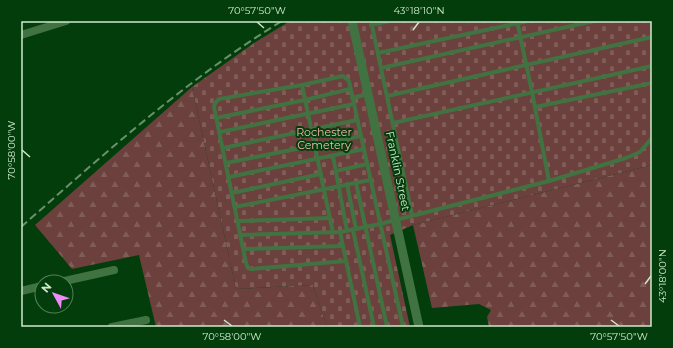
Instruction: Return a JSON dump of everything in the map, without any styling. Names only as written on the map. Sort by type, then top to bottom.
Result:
[{"type":"street","points":[[21,35],[66,21]]},
{"type":"street","name":"Franklin Street","points":[[352,21],[419,327]]},
{"type":"street","points":[[74,279],[114,270]]},
{"type":"street","points":[[21,291],[34,288]]},
{"type":"street","points":[[112,327],[146,320]]},
{"type":"lane","points":[[390,21],[371,23],[412,215]]},
{"type":"lane","points":[[378,54],[517,22],[528,21]]},
{"type":"lane","points":[[381,68],[594,21]]},
{"type":"lane","points":[[517,22],[527,65],[549,181]]},
{"type":"lane","points":[[387,96],[652,37]]},
{"type":"lane","points":[[393,123],[652,66]]},
{"type":"lane","points":[[346,261],[252,269],[248,268],[214,107],[219,99],[302,85],[343,76],[348,81],[403,327]]},
{"type":"lane","points":[[535,107],[652,83]]},
{"type":"lane","points":[[302,85],[333,233]]},
{"type":"lane","points":[[216,118],[305,100],[350,89]]},
{"type":"lane","points":[[352,98],[369,94]]},
{"type":"lane","points":[[220,132],[354,104]]},
{"type":"lane","points":[[223,148],[357,120]]},
{"type":"lane","points":[[226,163],[360,136]]},
{"type":"lane","points":[[241,235],[333,233],[380,224],[549,181],[633,155],[640,152],[652,138]]},
{"type":"lane","points":[[229,177],[364,150]]},
{"type":"lane","points":[[333,156],[347,231]]},
{"type":"lane","points":[[336,171],[367,164]]},
{"type":"lane","points":[[232,193],[321,174]]},
{"type":"lane","points":[[236,207],[370,180]]},
{"type":"lane","points":[[356,183],[387,327]]},
{"type":"lane","points":[[347,184],[354,230],[374,327]]},
{"type":"lane","points":[[238,221],[330,218]]},
{"type":"lane","points":[[340,232],[360,327]]},
{"type":"lane","points":[[244,249],[343,246]]},
{"type":"green space","name":"Rochester Cemetery","points":[[290,21],[652,21],[652,165],[413,225],[390,235],[410,327],[327,327],[313,285],[236,289],[192,87],[254,43]]},
{"type":"green space","points":[[192,87],[236,289],[313,285],[327,327],[156,327],[139,255],[72,269],[35,225]]},
{"type":"green space","points":[[652,165],[652,327],[489,327],[487,317],[491,310],[479,304],[432,308],[413,225]]},
{"type":"railway","points":[[21,227],[147,118],[213,67],[282,21]]}]
